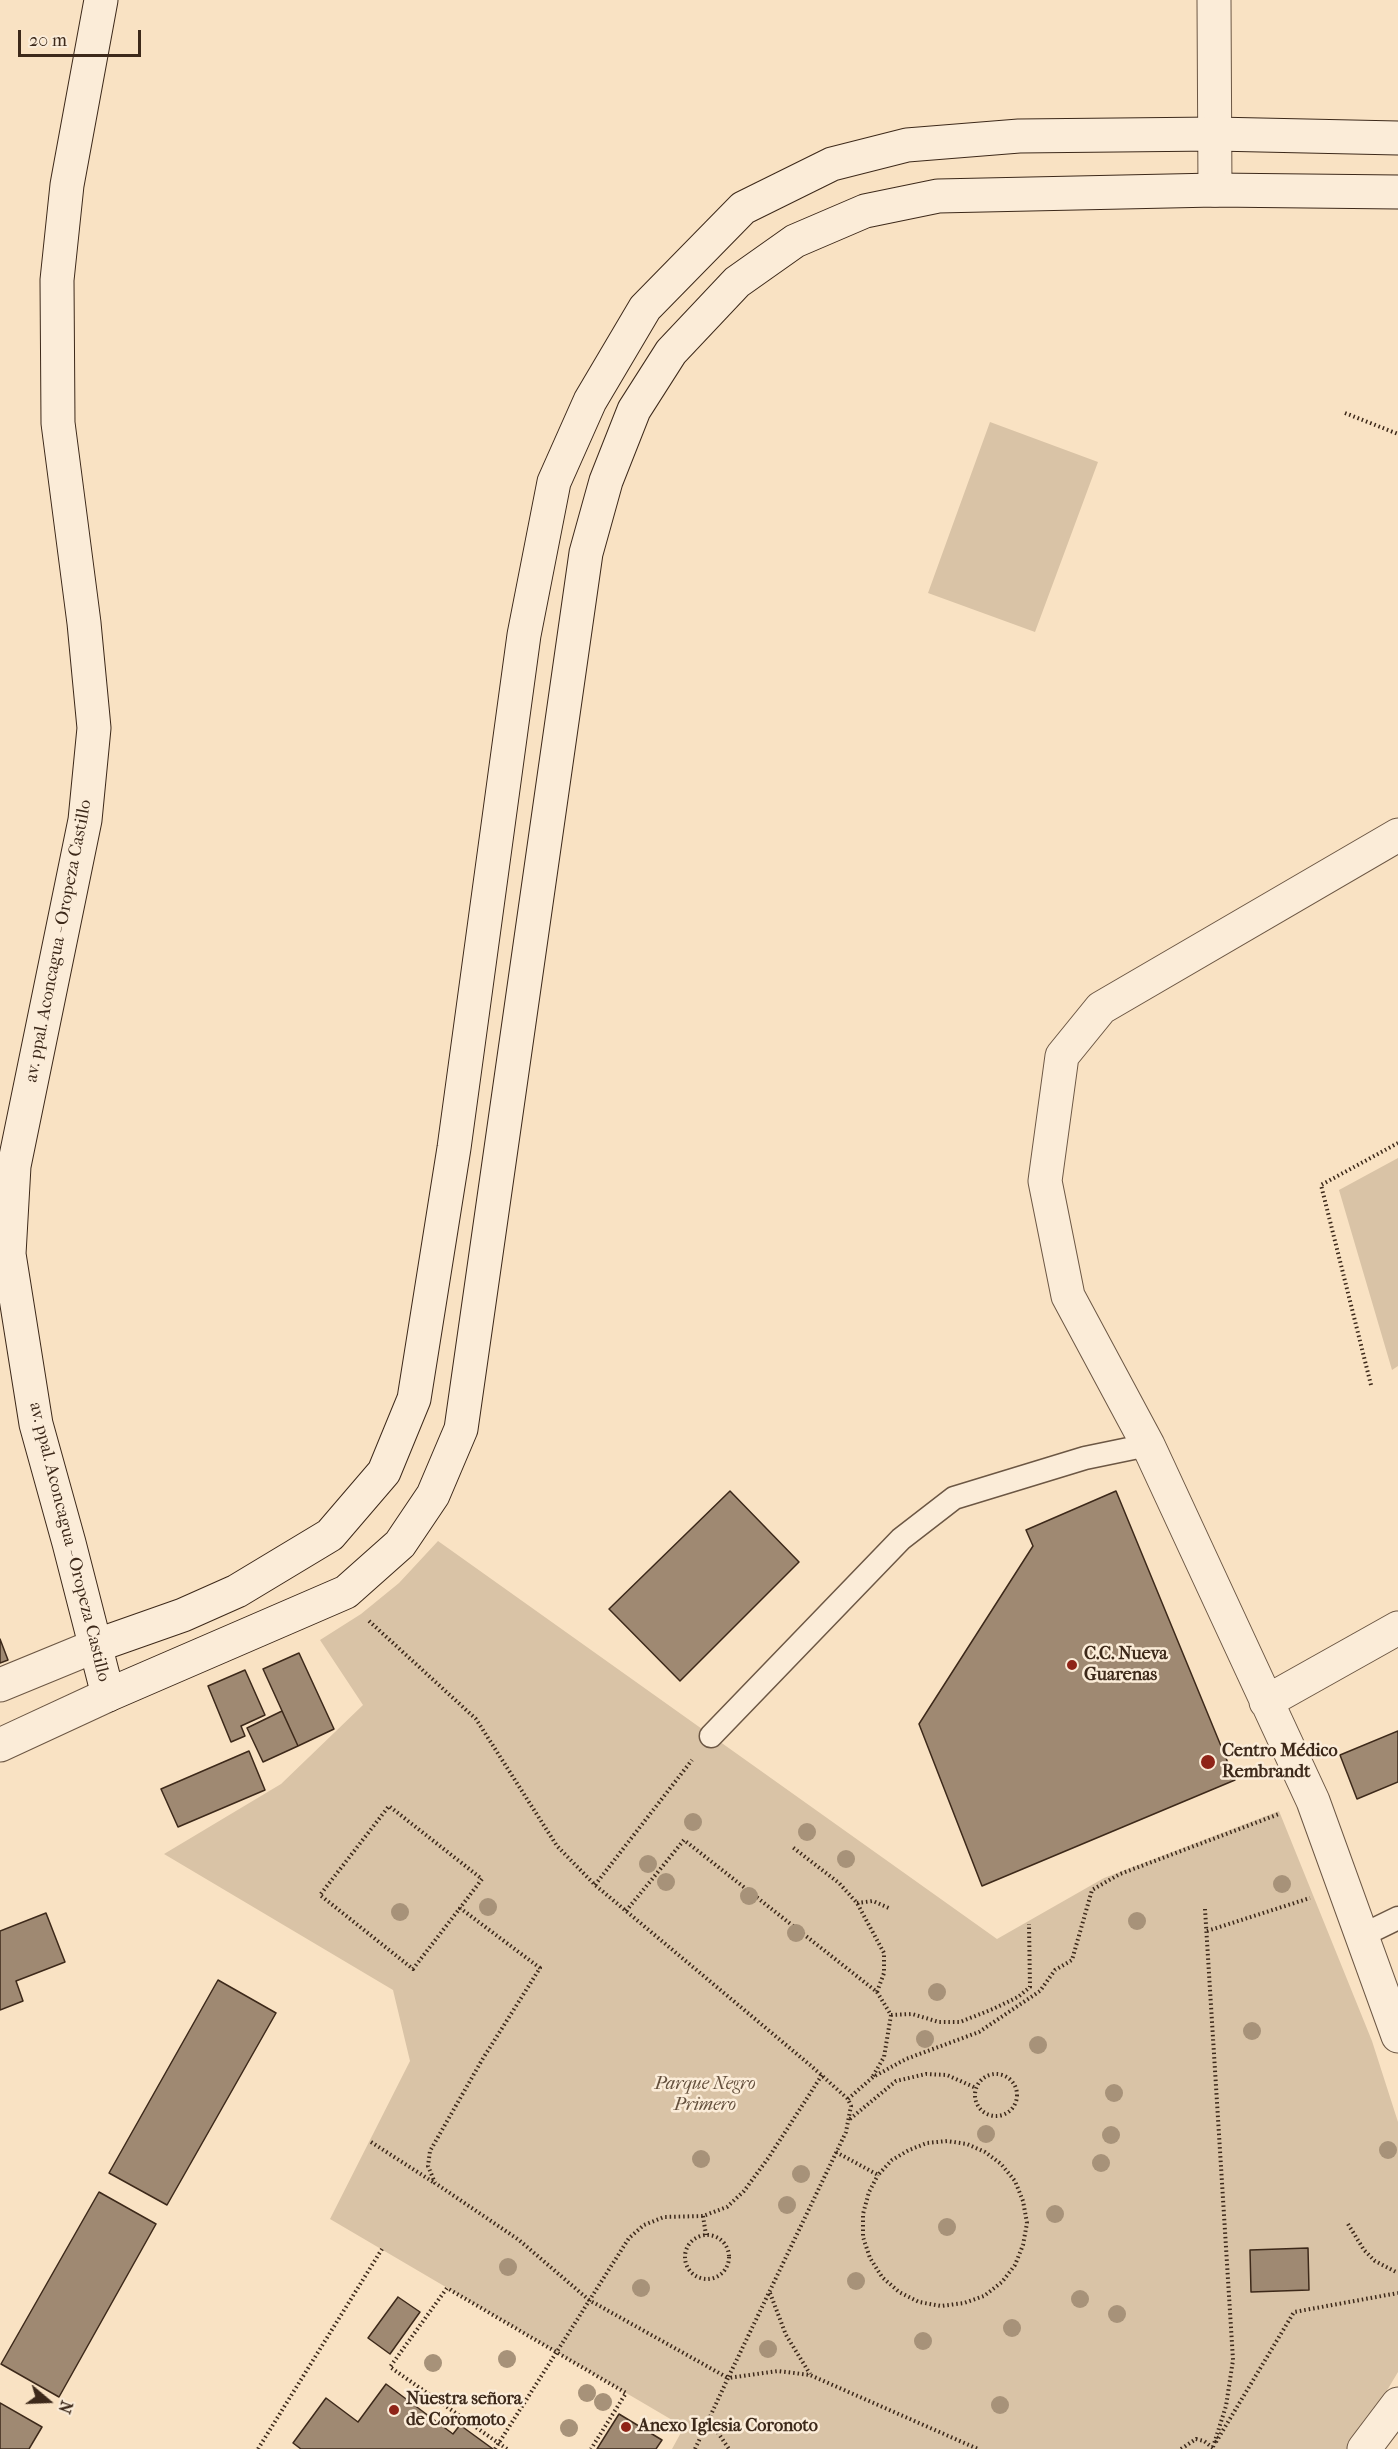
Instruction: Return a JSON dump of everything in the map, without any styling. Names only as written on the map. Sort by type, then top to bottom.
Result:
[{"type":"street","name":"av. ppal. Aconcagua - Oropeza Castillo","points":[[101,0],[67,185],[57,280],[57,423],[84,623],[93,728],[85,820],[14,1166],[9,1254],[36,1424],[108,1695]]},
{"type":"street","points":[[1214,0],[1215,190]]},
{"type":"street","points":[[0,1685],[95,1646],[183,1615],[237,1591],[330,1535],[384,1472],[414,1399],[454,1148],[524,635],[554,482],[590,401],[645,308],[743,208],[832,165],[906,145],[1019,136],[1215,134],[1398,138]]},
{"type":"street","points":[[0,1745],[108,1695],[346,1592],[400,1544],[433,1495],[461,1429],[586,553],[606,482],[634,410],[671,352],[737,282],[795,241],[865,211],[938,196],[1215,190],[1398,192]]},
{"type":"street","points":[[1398,836],[1101,1008],[1062,1056],[1045,1181],[1068,1296],[1148,1445],[1313,1801],[1398,2036]]},
{"type":"street","points":[[1266,1702],[1398,1628]]},
{"type":"street","points":[[1364,2449],[1398,2404]]},
{"type":"lane","points":[[711,1736],[900,1539],[954,1498],[1085,1458],[1148,1445]]},
{"type":"lane","points":[[1361,1936],[1398,1918]]},
{"type":"path","points":[[1345,413],[1398,434]]},
{"type":"path","points":[[1371,1385],[1321,1185],[1398,1143]]},
{"type":"path","points":[[361,1614],[476,1719],[557,1846],[595,1885],[822,2075],[848,2099],[851,2106],[850,2120],[836,2152],[695,2449]]},
{"type":"path","points":[[595,1885],[695,1756]]},
{"type":"path","points":[[848,2099],[873,2076],[906,2059],[979,2032],[1040,1991],[1055,1971],[1072,1960],[1092,1890],[1104,1882],[1313,1801]]},
{"type":"path","points":[[389,1806],[482,1880],[460,1908],[413,1969],[320,1894],[389,1806]]},
{"type":"path","points":[[626,1911],[684,1840],[877,1992],[891,2015],[884,2057],[873,2076]]},
{"type":"path","points":[[791,1846],[838,1883],[857,1903],[884,1953],[884,1973],[877,1992]]},
{"type":"path","points":[[1207,1931],[1344,1885]]},
{"type":"path","points":[[857,1903],[873,1901],[891,1909]]},
{"type":"path","points":[[435,2183],[428,2166],[430,2151],[482,2060],[540,1968],[460,1908]]},
{"type":"path","points":[[1205,1909],[1233,2360],[1226,2406],[1213,2448]]},
{"type":"path","points":[[891,2015],[912,2014],[939,2022],[960,2022],[1018,1997],[1030,1987],[1029,1924]]},
{"type":"path","points":[[850,2120],[896,2081],[926,2074],[947,2075],[975,2088]]},
{"type":"path","points":[[993,2074],[1004,2075],[1012,2081],[1017,2091],[1016,2102],[1011,2110],[1001,2116],[990,2116],[981,2111],[975,2100],[975,2088],[982,2079],[993,2074]]},
{"type":"path","points":[[495,2449],[629,2238],[644,2225],[664,2217],[703,2216],[727,2207],[744,2191],[785,2134],[822,2075]]},
{"type":"path","points":[[947,2141],[967,2144],[985,2152],[1001,2164],[1015,2181],[1023,2201],[1027,2223],[1019,2255],[1002,2282],[984,2296],[964,2303],[941,2306],[919,2302],[899,2292],[882,2277],[870,2258],[864,2237],[863,2214],[869,2192],[878,2175],[892,2160],[927,2143],[947,2141]]},
{"type":"path","points":[[371,2142],[519,2240],[589,2300],[728,2378],[778,2371],[810,2375],[978,2449]]},
{"type":"path","points":[[836,2152],[878,2175]]},
{"type":"path","points":[[703,2216],[706,2235]]},
{"type":"path","points":[[1348,2224],[1364,2250],[1375,2261],[1398,2273]]},
{"type":"path","points":[[706,2235],[717,2238],[726,2246],[729,2256],[727,2267],[720,2276],[710,2280],[698,2278],[689,2270],[685,2259],[687,2248],[695,2238],[706,2235]]},
{"type":"path","points":[[258,2449],[382,2249]]},
{"type":"path","points":[[507,2449],[390,2367],[447,2288],[626,2393],[591,2449]]},
{"type":"path","points":[[770,2293],[786,2335],[810,2375]]},
{"type":"path","points":[[1213,2448],[1294,2312],[1398,2293]]},
{"type":"path","points":[[709,2421],[729,2449]]},
{"type":"path","points":[[1181,2449],[1185,2444],[1196,2439],[1204,2441],[1213,2448]]},
{"type":"green space","points":[[990,422],[1098,462],[1035,632],[928,593]]},
{"type":"green space","points":[[1398,1158],[1398,1366],[1392,1370],[1339,1190]]},
{"type":"green space","name":"Parque Negro Primero","points":[[438,1541],[997,1939],[1104,1878],[1279,1811],[1372,2041],[1398,2122],[1398,2372],[1352,2449],[672,2449],[684,2427],[330,2219],[410,2061],[393,1990],[164,1854],[281,1784],[363,1705],[320,1640],[361,1614],[399,1583]]},
{"type":"building","points":[[730,1491],[799,1562],[680,1681],[609,1609]]},
{"type":"building","name":"C.C. Nueva Guarenas","points":[[1116,1491],[1235,1780],[982,1886],[919,1724],[1033,1546],[1026,1530]]},
{"type":"building","points":[[0,1639],[8,1660],[0,1663]]},
{"type":"building","points":[[299,1653],[334,1729],[298,1746],[263,1669]]},
{"type":"building","points":[[245,1670],[265,1715],[241,1726],[245,1736],[231,1742],[208,1686]]},
{"type":"building","points":[[282,1711],[298,1746],[263,1762],[247,1728]]},
{"type":"building","points":[[1398,1731],[1398,1782],[1357,1799],[1340,1755]]},
{"type":"building","points":[[249,1751],[265,1790],[178,1827],[161,1789]]},
{"type":"building","points":[[46,1913],[65,1962],[16,1981],[23,2001],[0,2010],[0,1931]]},
{"type":"building","points":[[218,1980],[276,2013],[167,2205],[109,2173]]},
{"type":"building","points":[[99,2192],[156,2224],[59,2397],[1,2364]]},
{"type":"building","points":[[1308,2248],[1309,2290],[1251,2292],[1250,2250]]},
{"type":"building","points":[[398,2297],[420,2312],[390,2354],[368,2338]]},
{"type":"building","name":"Nuestra señora de Coromoto","points":[[386,2384],[453,2434],[460,2425],[493,2449],[301,2449],[293,2443],[326,2398],[358,2422]]},
{"type":"building","points":[[0,2403],[42,2427],[29,2449],[0,2449]]},
{"type":"building","name":"Anexo Iglesia Coronoto","points":[[619,2414],[662,2440],[656,2449],[597,2449]]},
{"type":"place","name":"C.C. Nueva Guarenas","points":[[1072,1665]]},
{"type":"place","name":"Centro Médico Rembrandt","points":[[1208,1762]]},
{"type":"place","name":"Nuestra señora de Coromoto","points":[[394,2410]]},
{"type":"place","name":"Anexo Iglesia Coronoto","points":[[626,2427]]}]
